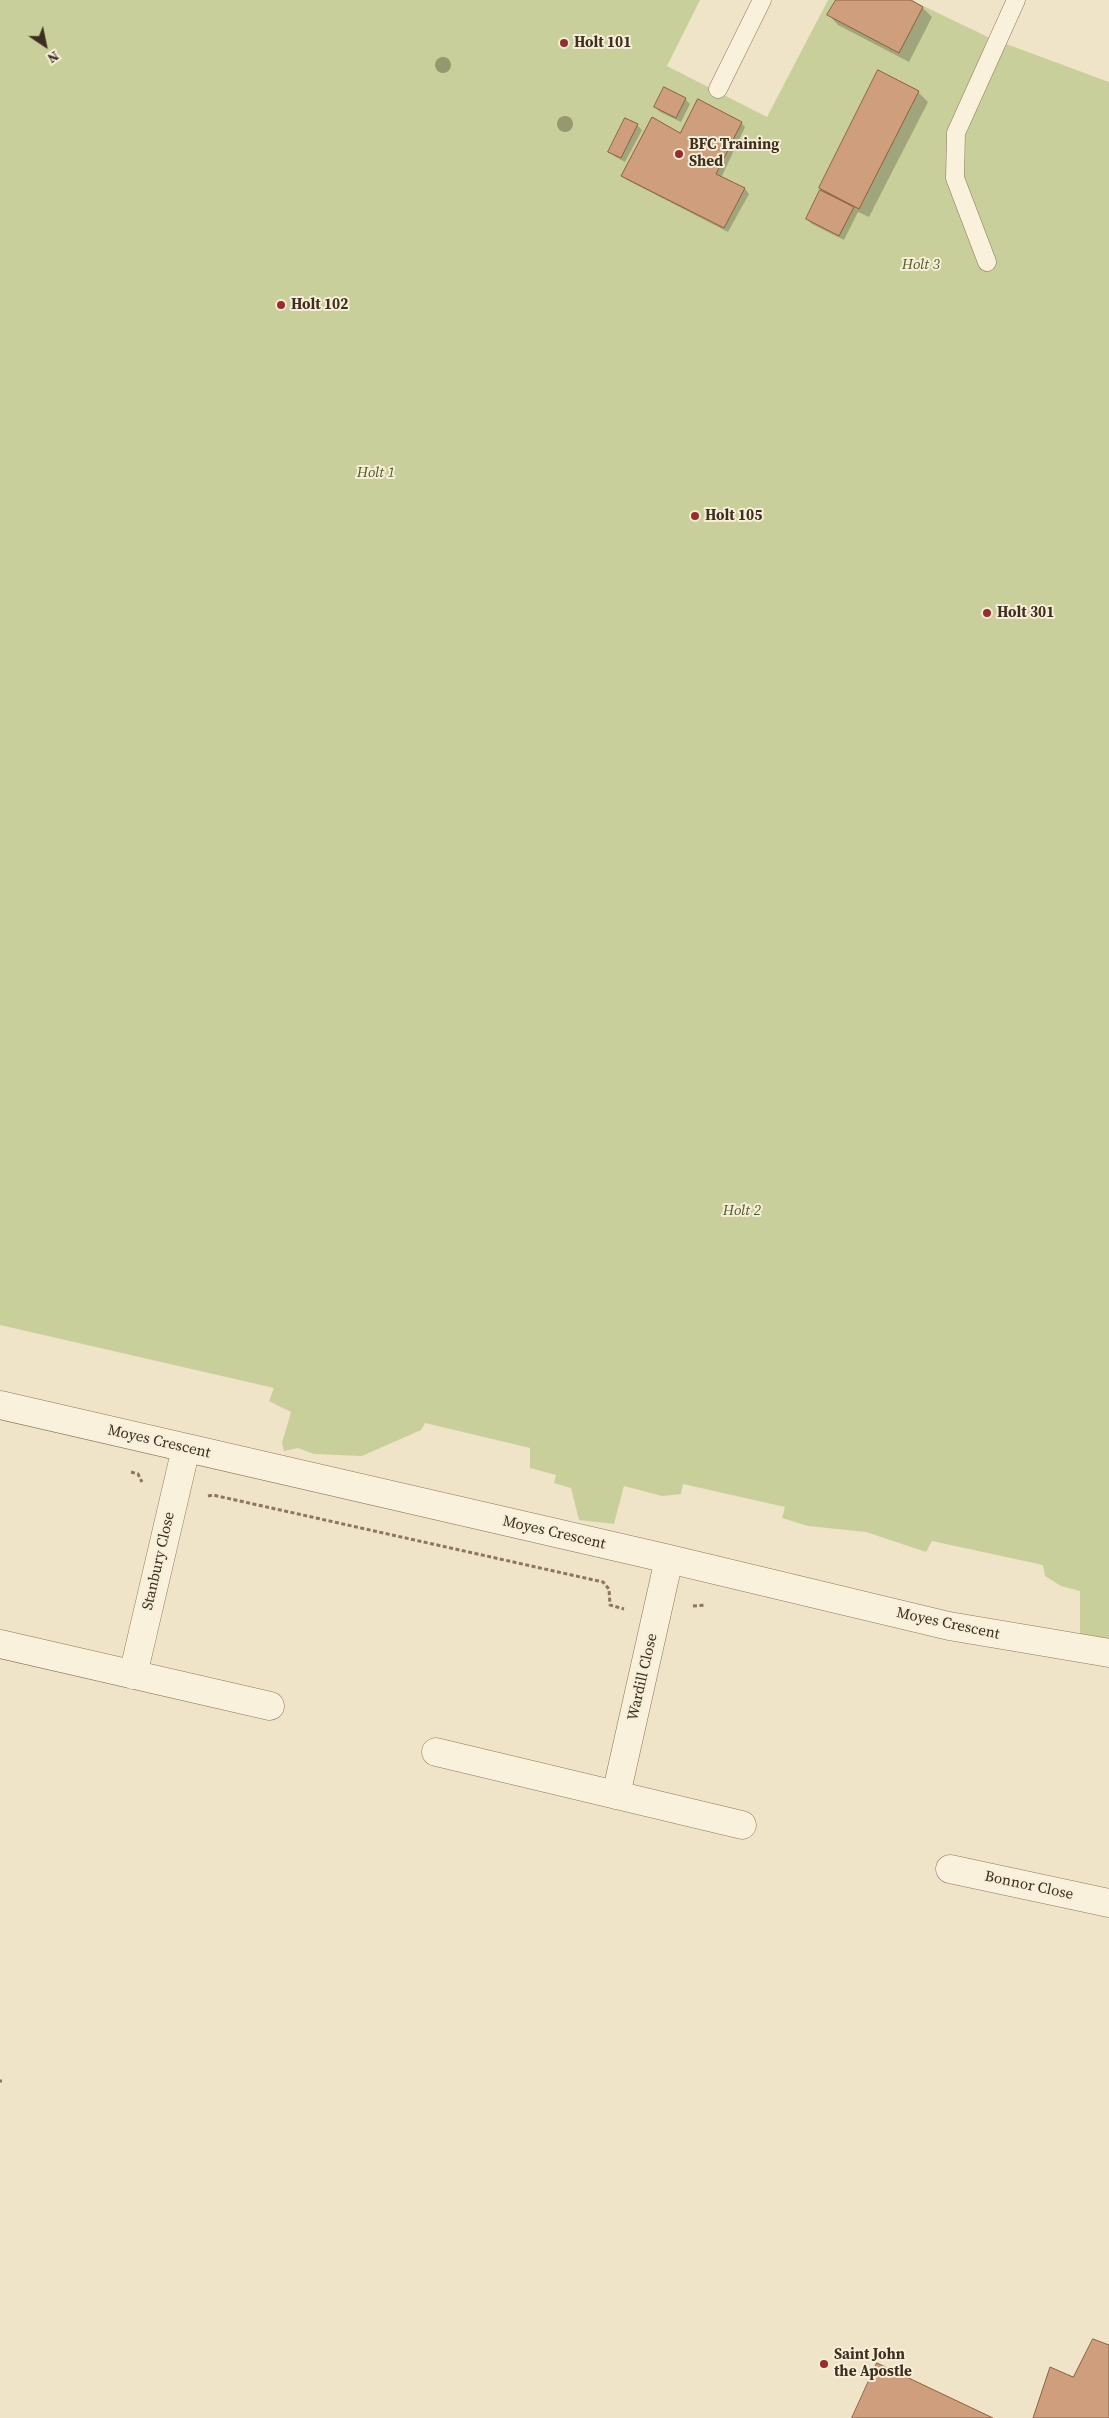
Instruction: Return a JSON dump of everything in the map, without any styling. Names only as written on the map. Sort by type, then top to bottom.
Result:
[{"type":"street","name":"Moyes Crescent","points":[[0,1405],[669,1559],[949,1626],[1109,1653]]},
{"type":"street","name":"Stanbury Close","points":[[133,1675],[186,1448]]},
{"type":"street","name":"Wardill Close","points":[[616,1795],[669,1559]]},
{"type":"street","points":[[0,1644],[270,1706]]},
{"type":"street","points":[[436,1752],[742,1825]]},
{"type":"street","name":"Bonnor Close","points":[[950,1869],[1109,1903]]},
{"type":"lane","points":[[718,89],[762,0]]},
{"type":"lane","points":[[986,262],[955,178],[956,133],[1016,0]]},
{"type":"path","points":[[129,1472],[138,1474],[152,1499],[194,1510],[204,1498],[213,1495],[603,1582],[609,1589],[610,1605]]},
{"type":"green space","points":[[0,0],[700,0],[667,66],[767,117],[828,0],[911,0],[990,38],[1109,82],[1109,1645],[1080,1639],[1080,1591],[1061,1586],[1045,1576],[1043,1565],[932,1541],[926,1552],[866,1532],[808,1526],[782,1518],[785,1507],[683,1484],[681,1494],[662,1496],[624,1486],[614,1524],[579,1520],[571,1488],[554,1483],[556,1475],[530,1468],[530,1448],[425,1423],[421,1430],[362,1456],[314,1454],[298,1448],[284,1451],[282,1443],[291,1412],[269,1401],[274,1388],[0,1325]]},
{"type":"building","points":[[836,0],[911,0],[923,7],[899,53],[827,15]]},
{"type":"building","points":[[878,70],[919,91],[859,209],[819,188]]},
{"type":"building","points":[[664,87],[686,98],[676,118],[654,107]]},
{"type":"building","name":"BFC Training Shed","points":[[698,99],[742,122],[716,174],[745,188],[724,228],[621,176],[652,117],[680,133]]},
{"type":"building","points":[[625,118],[638,124],[621,158],[608,152]]},
{"type":"building","points":[[820,190],[854,207],[839,236],[806,219]]},
{"type":"building","points":[[1093,2339],[1109,2345],[1109,2418],[1033,2418],[1050,2367],[1073,2377]]},
{"type":"building","points":[[877,2363],[993,2418],[852,2418]]},
{"type":"place","name":"Holt 101","points":[[564,43]]},
{"type":"place","name":"BFC Training Shed","points":[[679,154]]},
{"type":"place","name":"Holt 102","points":[[281,305]]},
{"type":"place","name":"Holt 105","points":[[695,516]]},
{"type":"place","name":"Holt 301","points":[[987,613]]},
{"type":"place","name":"Saint John the Apostle","points":[[824,2364]]},
{"type":"park label","name":"Holt 3","points":[[921,265]]},
{"type":"park label","name":"Holt 1","points":[[376,473]]},
{"type":"park label","name":"Holt 2","points":[[742,1211]]}]
